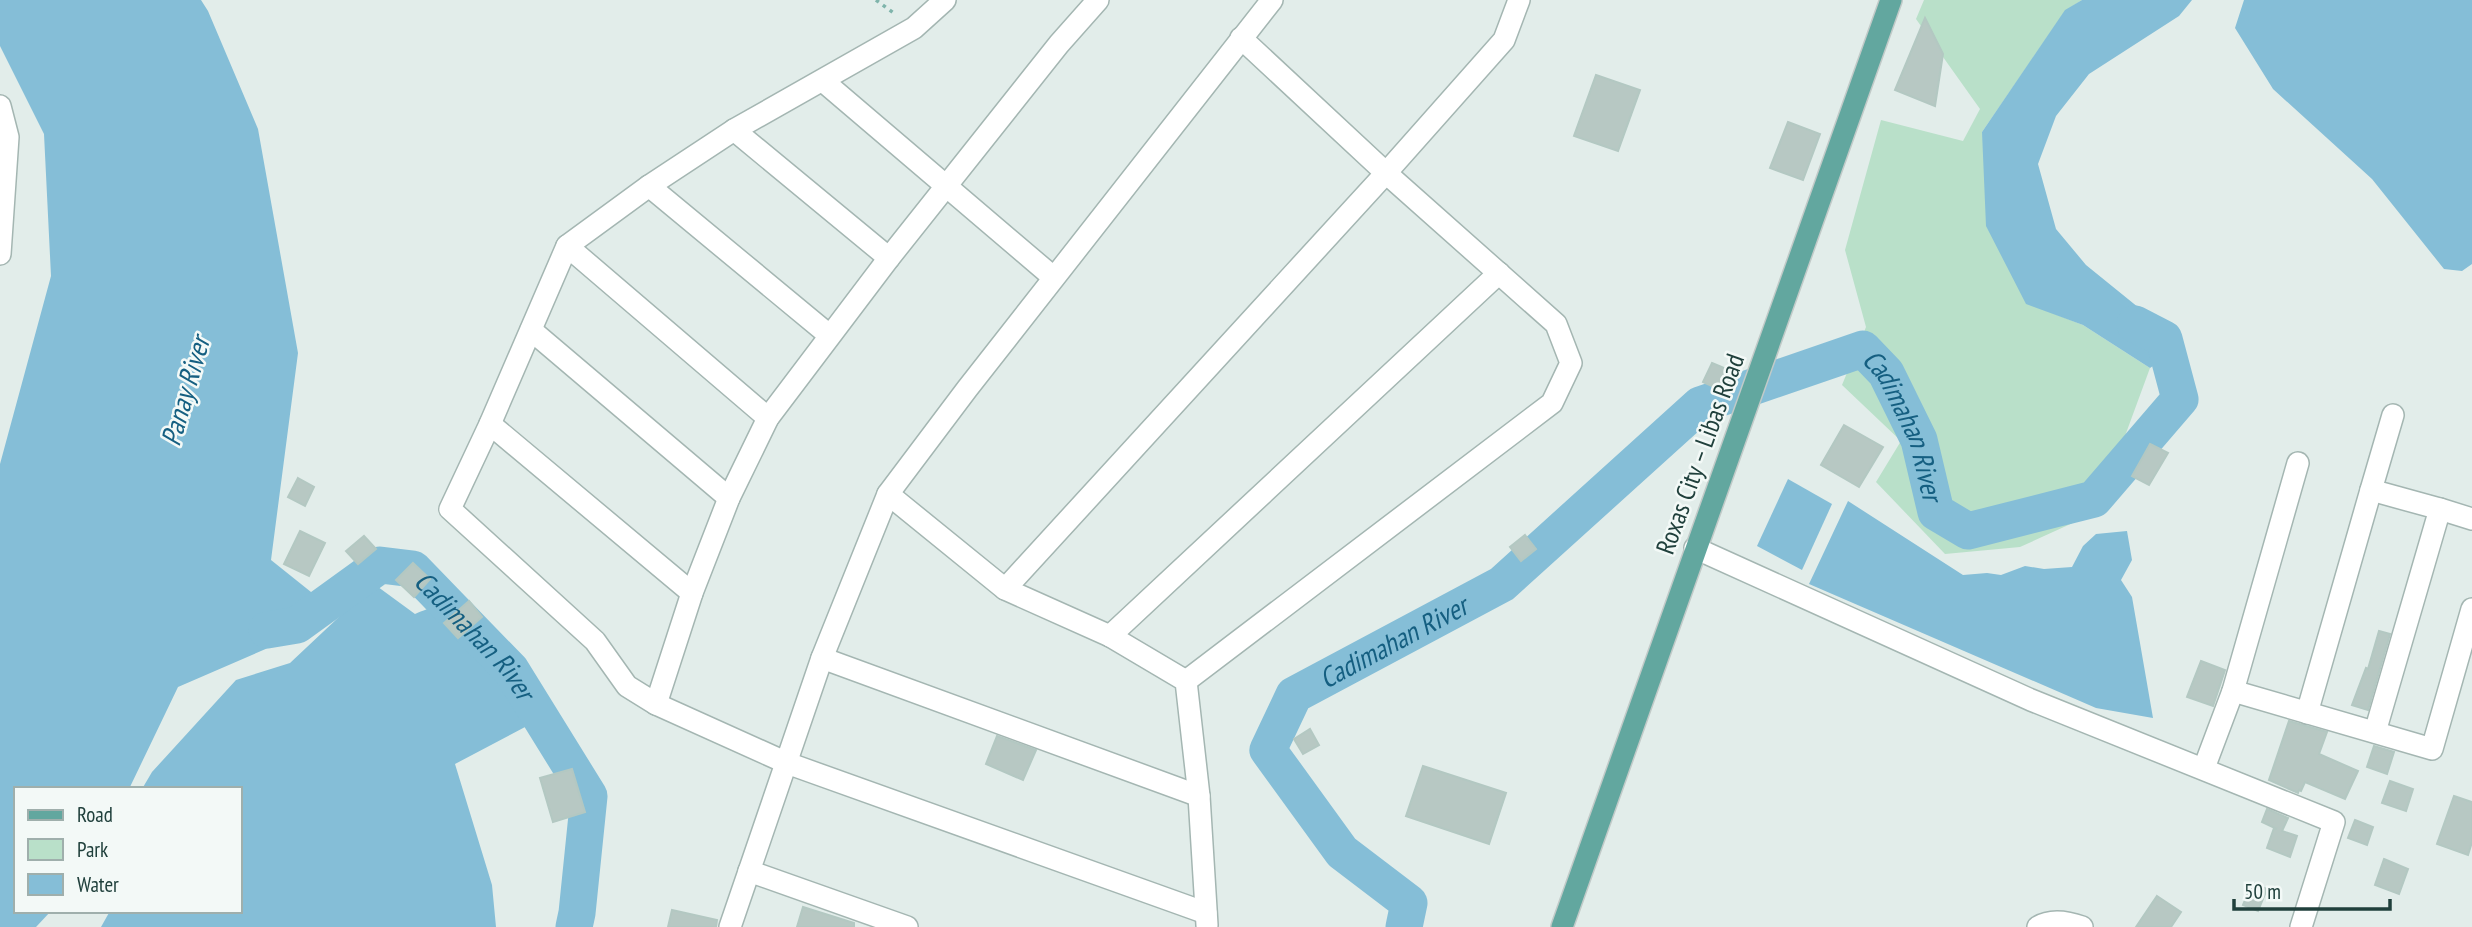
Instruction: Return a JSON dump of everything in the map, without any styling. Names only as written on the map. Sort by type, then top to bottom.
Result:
[{"type":"main road","name":"Roxas City – Libas Road","points":[[1562,927],[1891,0]]},
{"type":"street","points":[[945,0],[914,28],[734,130],[649,186],[567,246],[450,509],[595,641],[627,686],[656,704],[787,763],[1206,920],[1199,796],[1186,681]]},
{"type":"street","points":[[656,704],[692,593],[729,498],[768,418],[889,258],[1059,44],[1098,0]]},
{"type":"street","points":[[730,927],[822,658],[888,494],[1053,277],[1272,0]]},
{"type":"street","points":[[1005,589],[1386,173],[1504,40],[1519,0]]},
{"type":"street","points":[[1186,681],[1552,404],[1571,363],[1556,324],[1386,173],[1241,38]]},
{"type":"street","points":[[823,81],[1053,277]]},
{"type":"street","points":[[0,106],[8,137],[0,254]]},
{"type":"street","points":[[734,130],[889,258]]},
{"type":"street","points":[[649,186],[829,335]]},
{"type":"street","points":[[567,246],[768,418]]},
{"type":"street","points":[[1110,636],[1499,273]]},
{"type":"street","points":[[531,330],[729,498]]},
{"type":"street","points":[[2307,713],[2393,415]]},
{"type":"street","points":[[490,424],[692,593]]},
{"type":"street","points":[[2204,768],[2233,691],[2298,463]]},
{"type":"street","points":[[2371,490],[2472,519]]},
{"type":"street","points":[[888,494],[1005,589],[1110,636],[1186,681]]},
{"type":"street","points":[[2375,732],[2440,509]]},
{"type":"street","points":[[1695,548],[2031,700],[2334,822],[2301,927]]},
{"type":"street","points":[[2233,691],[2432,749],[2472,609]]},
{"type":"street","points":[[822,658],[1199,796]]},
{"type":"street","points":[[749,871],[907,927]]},
{"type":"street","points":[[2038,927],[2044,923],[2068,922],[2082,927]]},
{"type":"green space","points":[[1924,0],[2082,0],[2065,11],[1982,132],[2026,303],[2083,325],[2150,368],[2097,512],[2020,547],[1945,554],[1876,482],[1901,441],[1842,385],[1866,327],[1845,250],[1881,120],[1963,141],[1980,109],[1916,19]]},
{"type":"water","name":"Panay River","points":[[0,0],[201,0],[208,11],[258,129],[298,353],[271,560],[316,596],[312,629],[178,687],[130,787],[14,787],[14,913],[49,913],[36,927],[0,927],[0,464],[51,276],[44,134],[0,46]]},
{"type":"water","points":[[2082,0],[2192,0],[2179,16],[2089,74],[2056,116],[2038,164],[2056,229],[2086,265],[2144,312],[2180,347],[2150,368],[2083,325],[2026,304],[1986,226],[1982,132],[2065,10]]},
{"type":"water","points":[[2244,0],[2472,0],[2472,264],[2462,271],[2444,269],[2372,179],[2273,89],[2235,28]]},
{"type":"water","points":[[1788,479],[1832,504],[1802,570],[1757,546]]},
{"type":"water","points":[[1848,501],[1963,575],[2001,575],[2025,566],[2044,569],[2072,567],[2083,546],[2096,534],[2127,531],[2132,560],[2121,580],[2132,597],[2153,718],[2096,708],[1809,584]]},
{"type":"water","points":[[374,584],[415,614],[441,607],[454,613],[469,623],[498,654],[544,717],[455,764],[492,885],[496,927],[101,927],[109,913],[242,913],[242,787],[143,787],[152,772],[236,680],[290,663]]},
{"type":"building","points":[[1925,18],[1943,54],[1935,106],[1895,90]]},
{"type":"building","points":[[1596,75],[1640,90],[1618,151],[1574,136]]},
{"type":"building","points":[[1788,122],[1820,134],[1803,180],[1770,168]]},
{"type":"building","points":[[1712,363],[1736,373],[1727,393],[1703,382]]},
{"type":"building","points":[[1844,425],[1883,447],[1859,487],[1821,465]]},
{"type":"building","points":[[2150,444],[2168,453],[2149,485],[2132,476]]},
{"type":"building","points":[[298,478],[314,487],[305,506],[288,497]]},
{"type":"building","points":[[300,531],[325,543],[309,576],[284,564]]},
{"type":"building","points":[[1525,535],[1536,549],[1521,561],[1510,547]]},
{"type":"building","points":[[364,536],[376,549],[358,564],[346,551]]},
{"type":"building","points":[[413,563],[430,579],[414,597],[396,580]]},
{"type":"building","points":[[469,601],[482,617],[458,638],[444,623]]},
{"type":"building","points":[[2379,631],[2390,634],[2368,710],[2352,705],[2366,668],[2368,669]]},
{"type":"building","points":[[2201,661],[2225,670],[2213,706],[2187,697]]},
{"type":"building","points":[[2289,721],[2327,732],[2319,754],[2358,771],[2345,799],[2305,782],[2298,793],[2269,780]]},
{"type":"building","points":[[1310,729],[1319,745],[1303,754],[1294,739]]},
{"type":"building","points":[[997,736],[1036,750],[1023,780],[986,764]]},
{"type":"building","points":[[2374,746],[2394,752],[2387,774],[2367,767]]},
{"type":"building","points":[[1423,766],[1506,793],[1489,844],[1406,816]]},
{"type":"building","points":[[572,769],[585,812],[553,822],[540,778]]},
{"type":"building","points":[[2390,781],[2413,789],[2406,811],[2382,803]]},
{"type":"building","points":[[2454,796],[2472,802],[2472,842],[2468,855],[2437,844]]},
{"type":"building","points":[[2267,809],[2288,818],[2282,831],[2297,836],[2290,857],[2267,848],[2274,828],[2277,829],[2262,822]]},
{"type":"building","points":[[2355,820],[2373,827],[2367,845],[2348,838]]},
{"type":"building","points":[[2384,859],[2408,869],[2399,894],[2375,885]]},
{"type":"building","points":[[2252,883],[2267,889],[2258,911],[2243,905]]},
{"type":"building","points":[[2157,896],[2181,912],[2171,927],[2136,927]]},
{"type":"building","points":[[803,907],[854,923],[854,927],[797,927]]},
{"type":"building","points":[[672,910],[717,920],[716,927],[668,927]]},
{"type":"waterway","name":"Cadimahan River","points":[[1404,927],[1409,903],[1342,852],[1268,750],[1294,695],[1502,584],[1700,405],[1863,349],[1886,373],[1919,440],[1936,512],[1968,531],[2094,499],[2180,399],[2164,339],[2135,324]]},
{"type":"waterway","name":"Cadimahan River","points":[[267,630],[297,625],[380,565],[413,569],[511,670],[589,796],[574,927]]}]
